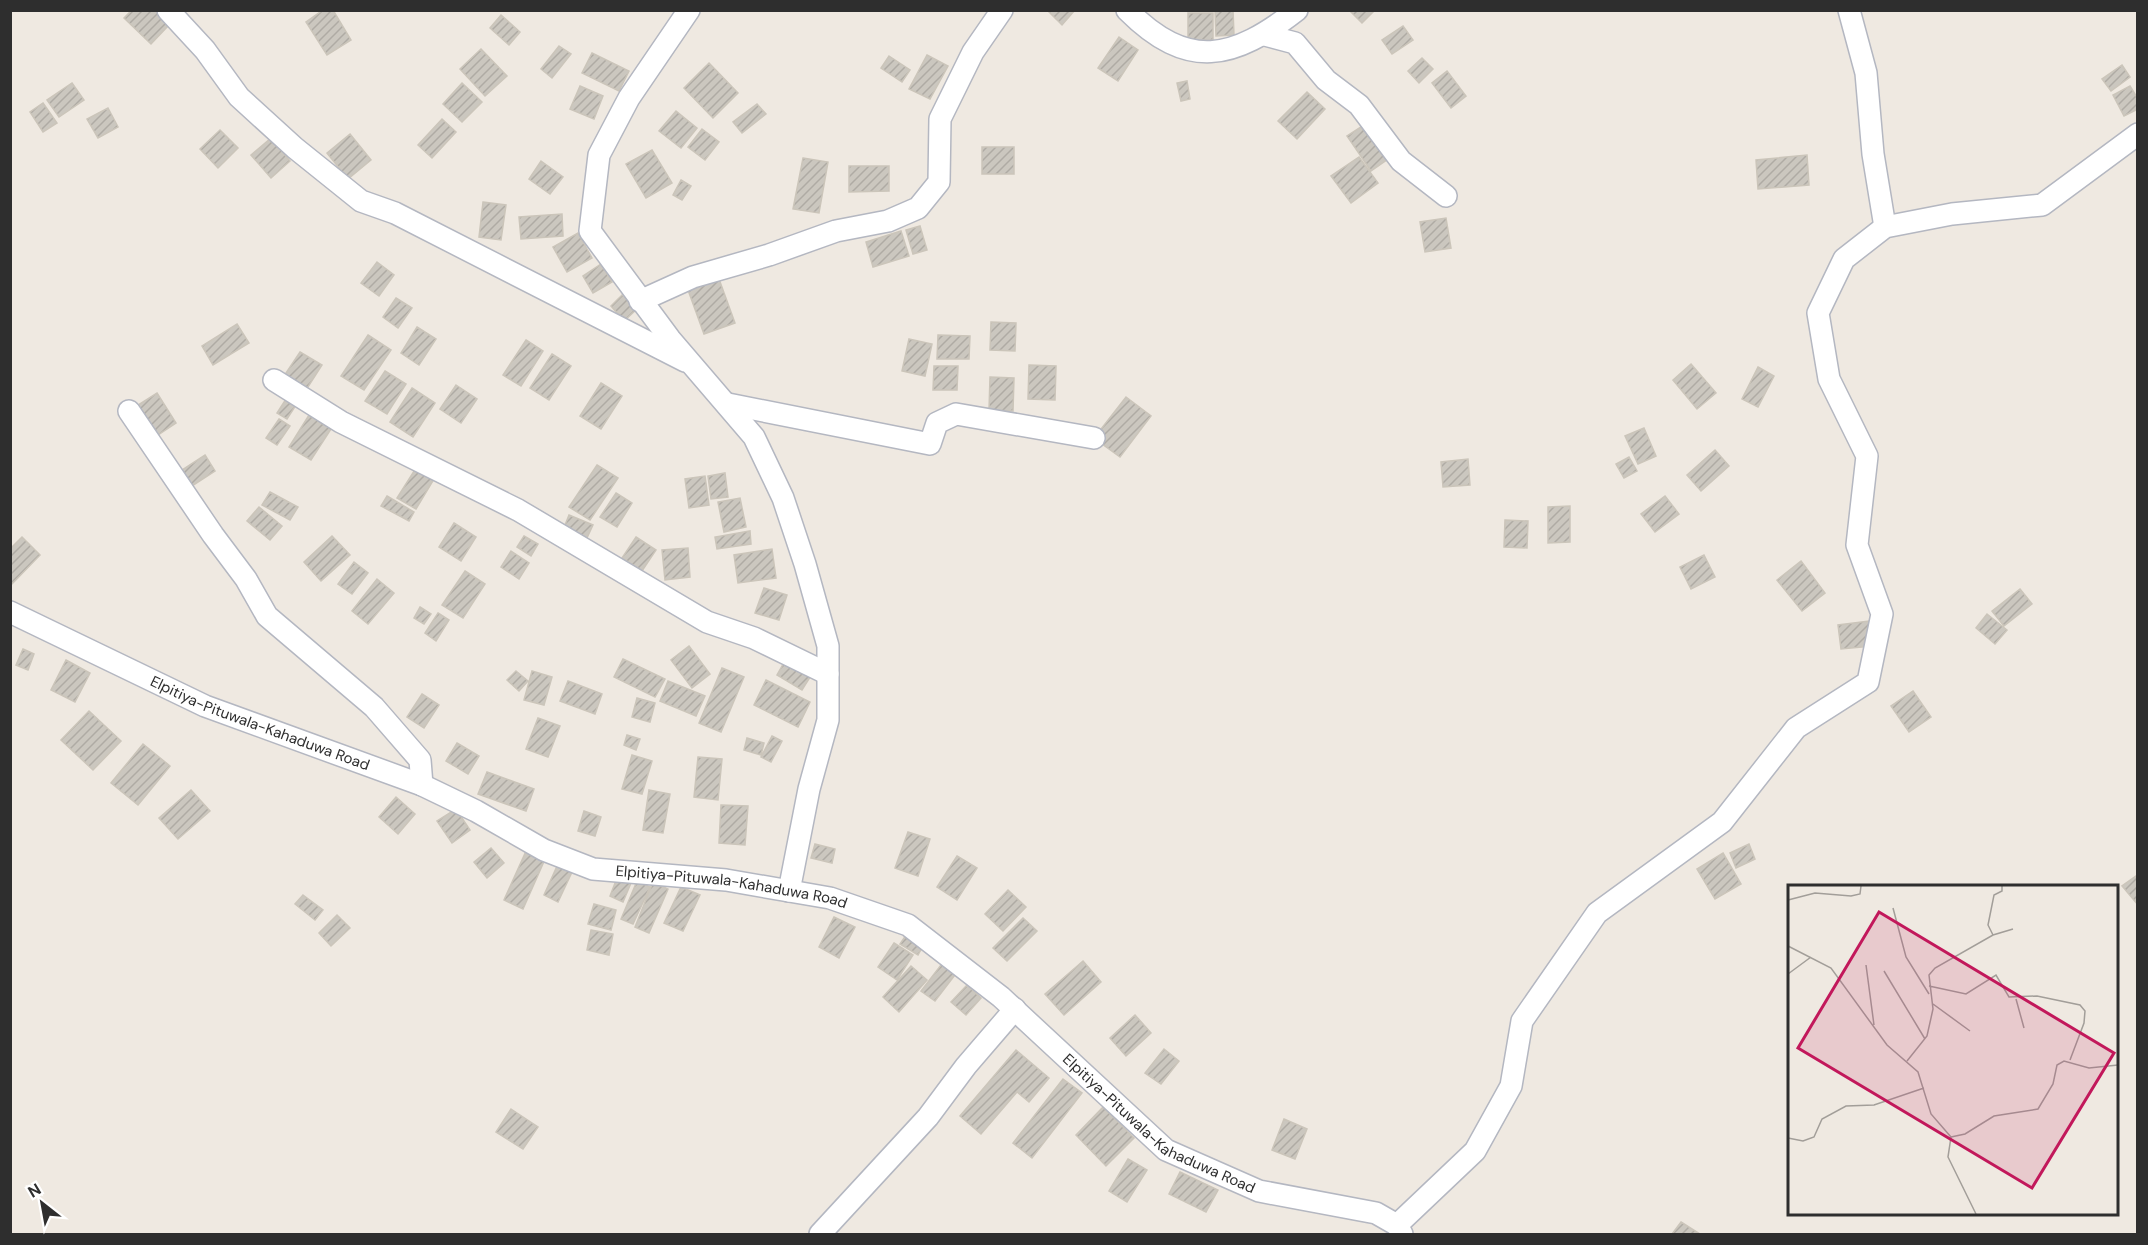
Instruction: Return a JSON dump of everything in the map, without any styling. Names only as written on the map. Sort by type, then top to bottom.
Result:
[{"type":"street","points":[[168,10],[204,50],[239,97],[295,148],[361,201],[395,213],[693,365]]},
{"type":"street","points":[[689,10],[629,98],[599,155],[590,231],[640,301],[754,437],[783,498],[828,646],[828,720],[809,789],[789,891]]},
{"type":"street","points":[[640,301],[693,277],[769,255],[836,231],[888,221],[918,208],[939,182],[940,119],[973,51],[1002,10]]},
{"type":"street","points":[[1127,10],[1148,30],[1183,50],[1222,52],[1265,35],[1297,10]]},
{"type":"street","points":[[1849,10],[1866,73],[1873,154],[1885,227]]},
{"type":"street","points":[[1265,35],[1295,43],[1326,80],[1359,105],[1401,161],[1446,196]]},
{"type":"street","points":[[1399,1230],[1474,1151],[1511,1086],[1522,1021],[1597,913],[1722,822],[1796,728],[1868,682],[1882,614],[1857,545],[1867,456],[1829,379],[1818,313],[1844,258],[1885,227],[1952,214],[2042,206],[2138,134]]},
{"type":"street","points":[[274,380],[341,422],[518,510],[707,622],[753,638],[828,674]]},
{"type":"street","points":[[728,404],[930,444],[937,423],[956,414],[1094,438]]},
{"type":"street","points":[[129,411],[213,535],[246,579],[267,616],[326,663],[374,707],[420,760],[422,785]]},
{"type":"street","name":"Elpitiya-Pituwala-Kahaduwa Road","points":[[10,612],[205,706],[422,785],[476,811],[544,850],[593,869],[726,880],[830,898],[908,926],[1015,1009],[1166,1150],[1259,1191],[1376,1213],[1399,1230]]},
{"type":"street","points":[[820,1234],[928,1117],[966,1066],[1015,1009]]},
{"type":"building","points":[[132,10],[155,10],[169,25],[151,44],[124,18]]},
{"type":"building","points":[[323,10],[333,10],[351,40],[327,55],[306,22]]},
{"type":"building","points":[[1047,10],[1075,10],[1062,25]]},
{"type":"building","points":[[1215,10],[1233,10],[1234,35],[1216,36]]},
{"type":"building","points":[[1349,10],[1375,10],[1362,23]]},
{"type":"building","points":[[1188,13],[1213,13],[1213,40],[1188,40]]},
{"type":"building","points":[[501,15],[520,32],[509,45],[490,28]]},
{"type":"building","points":[[1403,26],[1413,40],[1392,54],[1382,40]]},
{"type":"building","points":[[1119,37],[1138,50],[1118,81],[1098,68]]},
{"type":"building","points":[[559,46],[571,54],[552,78],[541,69]]},
{"type":"building","points":[[481,49],[507,76],[485,96],[460,69]]},
{"type":"building","points":[[592,53],[629,71],[619,91],[582,73]]},
{"type":"building","points":[[927,55],[948,66],[930,99],[909,89]]},
{"type":"building","points":[[889,56],[910,70],[902,82],[881,68]]},
{"type":"building","points":[[1422,58],[1433,69],[1419,83],[1408,71]]},
{"type":"building","points":[[709,63],[738,93],[713,118],[684,88]]},
{"type":"building","points":[[2122,65],[2130,77],[2111,91],[2102,79]]},
{"type":"building","points":[[1447,71],[1466,96],[1451,108],[1432,83]]},
{"type":"building","points":[[1187,81],[1190,99],[1181,101],[1177,83]]},
{"type":"building","points":[[72,83],[84,100],[59,117],[47,100]]},
{"type":"building","points":[[462,83],[482,102],[462,122],[443,104]]},
{"type":"building","points":[[580,86],[603,96],[594,119],[570,109]]},
{"type":"building","points":[[2130,86],[2138,99],[2138,109],[2124,116],[2113,95]]},
{"type":"building","points":[[1307,92],[1325,109],[1297,139],[1278,121]]},
{"type":"building","points":[[43,103],[57,123],[43,132],[30,112]]},
{"type":"building","points":[[757,104],[766,114],[742,133],[733,122]]},
{"type":"building","points":[[108,108],[118,127],[98,138],[87,119]]},
{"type":"building","points":[[676,111],[697,128],[681,148],[659,131]]},
{"type":"building","points":[[442,119],[456,132],[432,158],[418,145]]},
{"type":"building","points":[[1367,123],[1391,157],[1371,171],[1347,136]]},
{"type":"building","points":[[702,129],[719,142],[705,160],[688,147]]},
{"type":"building","points":[[220,130],[238,148],[218,168],[200,149]]},
{"type":"building","points":[[350,134],[371,160],[348,179],[327,153]]},
{"type":"building","points":[[271,138],[290,161],[271,178],[251,155]]},
{"type":"building","points":[[982,147],[1014,147],[1014,174],[982,174]]},
{"type":"building","points":[[652,150],[672,183],[646,198],[626,164]]},
{"type":"building","points":[[1807,155],[1809,185],[1758,189],[1756,160]]},
{"type":"building","points":[[1359,157],[1378,183],[1351,203],[1331,176]]},
{"type":"building","points":[[803,158],[828,162],[819,213],[793,209]]},
{"type":"building","points":[[541,161],[563,177],[550,194],[529,179]]},
{"type":"building","points":[[849,166],[889,166],[889,191],[849,192]]},
{"type":"building","points":[[681,180],[691,186],[682,200],[673,195]]},
{"type":"building","points":[[483,202],[506,205],[501,240],[479,237]]},
{"type":"building","points":[[562,214],[563,236],[521,239],[519,217]]},
{"type":"building","points":[[1446,218],[1451,248],[1425,252],[1420,222]]},
{"type":"building","points":[[920,226],[927,250],[913,254],[906,230]]},
{"type":"building","points":[[901,231],[909,256],[873,267],[866,242]]},
{"type":"building","points":[[578,233],[592,258],[567,272],[553,247]]},
{"type":"building","points":[[377,262],[394,275],[379,296],[361,283]]},
{"type":"building","points":[[601,264],[612,282],[593,293],[583,276]]},
{"type":"building","points":[[719,279],[735,323],[704,334],[688,290]]},
{"type":"building","points":[[623,294],[637,309],[624,321],[611,306]]},
{"type":"building","points":[[396,298],[412,308],[398,328],[383,317]]},
{"type":"building","points":[[991,322],[1016,323],[1015,351],[990,350]]},
{"type":"building","points":[[237,324],[249,343],[213,365],[202,346]]},
{"type":"building","points":[[417,327],[436,339],[419,365],[401,353]]},
{"type":"building","points":[[368,335],[391,350],[364,390],[341,376]]},
{"type":"building","points":[[938,335],[970,336],[969,359],[937,359]]},
{"type":"building","points":[[909,339],[932,344],[925,376],[902,371]]},
{"type":"building","points":[[526,340],[543,351],[521,386],[503,375]]},
{"type":"building","points":[[300,352],[322,365],[306,390],[284,376]]},
{"type":"building","points":[[552,354],[571,366],[549,400],[530,388]]},
{"type":"building","points":[[1691,364],[1716,393],[1697,409],[1673,380]]},
{"type":"building","points":[[1029,365],[1056,366],[1055,400],[1028,399]]},
{"type":"building","points":[[934,366],[958,366],[957,390],[933,390]]},
{"type":"building","points":[[1758,367],[1774,376],[1758,407],[1742,399]]},
{"type":"building","points":[[385,371],[406,384],[387,414],[365,401]]},
{"type":"building","points":[[990,377],[1014,378],[1013,411],[989,410]]},
{"type":"building","points":[[601,383],[622,396],[601,429],[580,416]]},
{"type":"building","points":[[456,385],[477,399],[461,423],[440,409]]},
{"type":"building","points":[[412,388],[435,403],[413,437],[390,422]]},
{"type":"building","points":[[157,393],[176,423],[155,437],[135,407]]},
{"type":"building","points":[[1126,397],[1151,416],[1120,457],[1094,438]]},
{"type":"building","points":[[286,399],[296,405],[287,419],[277,413]]},
{"type":"building","points":[[309,415],[331,429],[311,460],[289,447]]},
{"type":"building","points":[[279,419],[290,426],[277,445],[266,438]]},
{"type":"building","points":[[1644,428],[1656,456],[1638,464],[1625,436]]},
{"type":"building","points":[[1715,450],[1729,466],[1701,491],[1687,475]]},
{"type":"building","points":[[205,455],[215,471],[189,488],[179,472]]},
{"type":"building","points":[[1629,457],[1637,471],[1624,478],[1616,464]]},
{"type":"building","points":[[1468,459],[1470,485],[1443,487],[1441,462]]},
{"type":"building","points":[[597,465],[618,478],[590,520],[569,507]]},
{"type":"building","points":[[416,468],[434,479],[416,509],[397,498]]},
{"type":"building","points":[[725,473],[728,497],[711,499],[708,476]]},
{"type":"building","points":[[705,476],[709,505],[689,508],[685,479]]},
{"type":"building","points":[[270,492],[298,507],[290,520],[262,505]]},
{"type":"building","points":[[616,493],[632,503],[617,527],[600,517]]},
{"type":"building","points":[[387,496],[414,512],[409,521],[381,506]]},
{"type":"building","points":[[1665,496],[1679,514],[1655,532],[1641,514]]},
{"type":"building","points":[[740,498],[746,527],[724,532],[718,502]]},
{"type":"building","points":[[1570,506],[1570,542],[1548,543],[1548,507]]},
{"type":"building","points":[[259,507],[282,526],[270,540],[247,521]]},
{"type":"building","points":[[569,515],[593,525],[586,540],[563,530]]},
{"type":"building","points":[[1505,520],[1528,521],[1527,548],[1504,547]]},
{"type":"building","points":[[454,523],[476,537],[461,561],[439,547]]},
{"type":"building","points":[[750,531],[751,544],[717,549],[715,537]]},
{"type":"building","points":[[332,536],[350,555],[321,581],[304,562]]},
{"type":"building","points":[[524,536],[538,544],[531,556],[517,547]]},
{"type":"building","points":[[22,537],[40,555],[11,585],[10,549]]},
{"type":"building","points":[[636,537],[656,550],[642,571],[622,558]]},
{"type":"building","points":[[688,548],[690,577],[665,580],[662,550]]},
{"type":"building","points":[[772,549],[776,578],[738,583],[734,555]]},
{"type":"building","points":[[511,551],[529,563],[519,579],[501,567]]},
{"type":"building","points":[[1704,555],[1715,577],[1691,589],[1680,567]]},
{"type":"building","points":[[1801,561],[1825,593],[1802,611],[1777,580]]},
{"type":"building","points":[[354,562],[368,573],[352,594],[338,584]]},
{"type":"building","points":[[465,571],[485,584],[463,618],[442,605]]},
{"type":"building","points":[[377,579],[394,593],[368,624],[352,611]]},
{"type":"building","points":[[764,588],[787,595],[779,620],[755,613]]},
{"type":"building","points":[[2020,589],[2032,604],[2004,626],[1992,611]]},
{"type":"building","points":[[420,607],[431,614],[424,624],[414,618]]},
{"type":"building","points":[[438,613],[449,620],[436,641],[425,633]]},
{"type":"building","points":[[1987,614],[2007,630],[1995,644],[1976,628]]},
{"type":"building","points":[[1869,621],[1872,646],[1841,649],[1838,625]]},
{"type":"building","points":[[689,646],[710,674],[692,688],[671,660]]},
{"type":"building","points":[[23,649],[34,654],[28,670],[16,665]]},
{"type":"building","points":[[623,659],[665,679],[655,697],[614,677]]},
{"type":"building","points":[[786,659],[812,674],[802,690],[777,675]]},
{"type":"building","points":[[66,660],[90,673],[75,702],[51,690]]},
{"type":"building","points":[[722,668],[744,677],[721,732],[699,723]]},
{"type":"building","points":[[516,671],[528,681],[519,691],[507,680]]},
{"type":"building","points":[[532,671],[552,677],[544,705],[524,700]]},
{"type":"building","points":[[766,680],[810,702],[798,727],[754,705]]},
{"type":"building","points":[[568,681],[602,694],[595,714],[560,701]]},
{"type":"building","points":[[668,681],[705,696],[696,716],[660,701]]},
{"type":"building","points":[[1913,691],[1931,717],[1909,732],[1891,706]]},
{"type":"building","points":[[422,694],[439,705],[424,728],[407,717]]},
{"type":"building","points":[[637,698],[655,703],[650,722],[632,717]]},
{"type":"building","points":[[89,711],[121,741],[93,770],[61,740]]},
{"type":"building","points":[[538,718],[560,726],[548,757],[526,749]]},
{"type":"building","points":[[627,735],[640,739],[636,750],[624,745]]},
{"type":"building","points":[[772,736],[782,741],[771,762],[761,757]]},
{"type":"building","points":[[747,738],[764,743],[761,755],[744,750]]},
{"type":"building","points":[[457,743],[479,756],[468,774],[446,761]]},
{"type":"building","points":[[143,744],[170,766],[138,805],[111,783]]},
{"type":"building","points":[[632,755],[652,761],[642,794],[622,789]]},
{"type":"building","points":[[698,757],[722,759],[718,800],[694,797]]},
{"type":"building","points":[[487,772],[534,789],[526,811],[478,794]]},
{"type":"building","points":[[191,790],[210,811],[178,839],[159,818]]},
{"type":"building","points":[[649,790],[670,794],[663,833],[643,830]]},
{"type":"building","points":[[396,797],[415,814],[398,834],[379,817]]},
{"type":"building","points":[[721,805],[748,806],[745,845],[719,843]]},
{"type":"building","points":[[456,809],[470,830],[452,843],[437,821]]},
{"type":"building","points":[[584,811],[601,817],[595,836],[578,831]]},
{"type":"building","points":[[908,832],[930,839],[918,876],[895,868]]},
{"type":"building","points":[[815,844],[835,849],[832,863],[811,858]]},
{"type":"building","points":[[1749,844],[1755,859],[1736,868],[1730,853]]},
{"type":"building","points":[[491,848],[504,863],[487,878],[474,862]]},
{"type":"building","points":[[527,849],[546,857],[523,909],[504,900]]},
{"type":"building","points":[[1723,853],[1741,884],[1715,899],[1697,869]]},
{"type":"building","points":[[957,856],[977,868],[957,900],[937,887]]},
{"type":"building","points":[[558,864],[573,870],[558,902],[544,895]]},
{"type":"building","points":[[2136,876],[2138,878],[2138,905],[2122,886]]},
{"type":"building","points":[[617,878],[631,883],[623,902],[610,896]]},
{"type":"building","points":[[637,881],[650,887],[633,924],[621,919]]},
{"type":"building","points":[[653,882],[668,889],[649,933],[635,927]]},
{"type":"building","points":[[681,887],[700,895],[683,931],[664,923]]},
{"type":"building","points":[[1008,890],[1026,907],[1003,931],[985,914]]},
{"type":"building","points":[[303,895],[323,910],[315,920],[295,904]]},
{"type":"building","points":[[594,904],[616,910],[611,930],[588,924]]},
{"type":"building","points":[[337,915],[350,928],[331,946],[319,933]]},
{"type":"building","points":[[834,917],[855,927],[839,958],[819,947]]},
{"type":"building","points":[[1023,918],[1037,931],[1007,961],[993,948]]},
{"type":"building","points":[[591,930],[613,934],[609,955],[587,950]]},
{"type":"building","points":[[906,935],[923,946],[918,955],[900,944]]},
{"type":"building","points":[[894,943],[913,955],[897,980],[878,967]]},
{"type":"building","points":[[1083,961],[1101,982],[1064,1015],[1045,994]]},
{"type":"building","points":[[941,965],[955,975],[935,1001],[921,991]]},
{"type":"building","points":[[911,966],[927,980],[899,1012],[883,997]]},
{"type":"building","points":[[967,985],[981,998],[966,1015],[951,1002]]},
{"type":"building","points":[[1135,1015],[1151,1033],[1126,1056],[1110,1038]]},
{"type":"building","points":[[1164,1049],[1179,1061],[1161,1084],[1145,1073]]},
{"type":"building","points":[[1016,1050],[1049,1078],[1029,1102],[1017,1092],[981,1134],[960,1116]]},
{"type":"building","points":[[1063,1079],[1082,1093],[1032,1158],[1013,1143]]},
{"type":"building","points":[[1103,1107],[1134,1138],[1106,1166],[1076,1135]]},
{"type":"building","points":[[511,1109],[538,1127],[523,1149],[496,1132]]},
{"type":"building","points":[[1284,1119],[1307,1129],[1295,1159],[1272,1150]]},
{"type":"building","points":[[1128,1159],[1147,1170],[1127,1202],[1109,1191]]},
{"type":"building","points":[[1180,1172],[1218,1190],[1206,1212],[1169,1194]]},
{"type":"building","points":[[1681,1222],[1700,1234],[1672,1234]]}]
